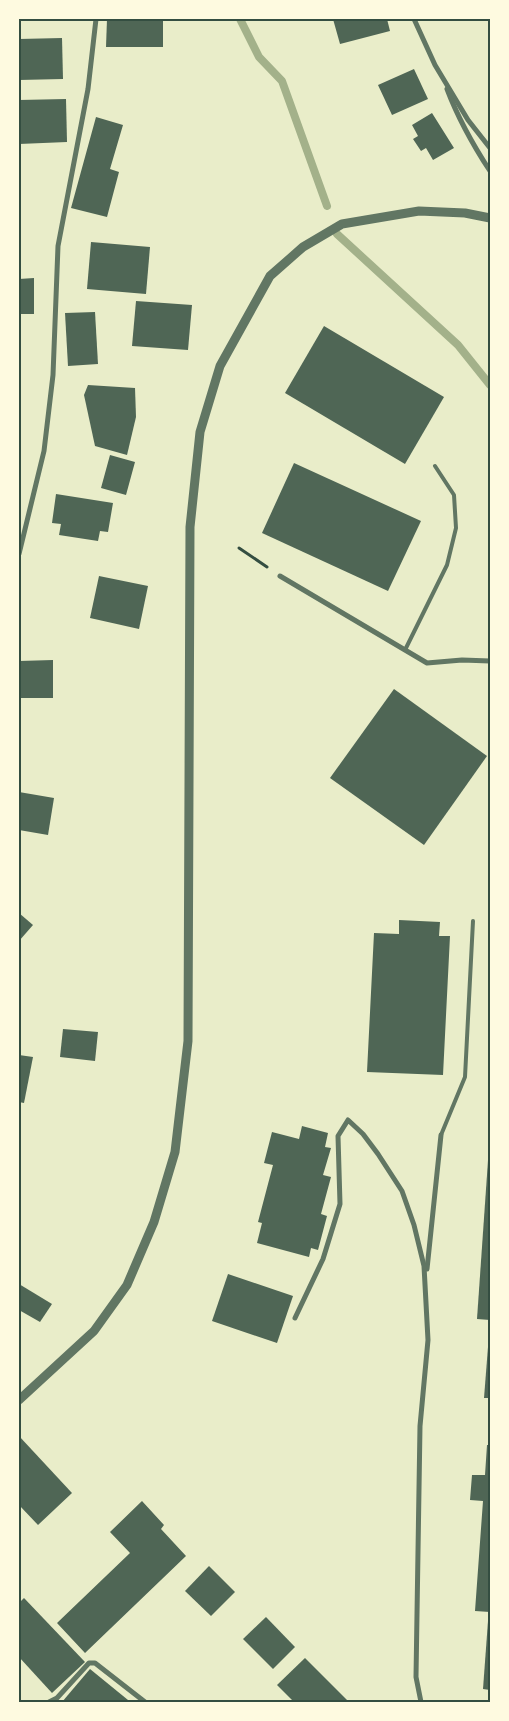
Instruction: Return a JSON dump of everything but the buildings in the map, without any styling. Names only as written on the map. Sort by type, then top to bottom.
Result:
[{"type":"street","points":[[19,554],[44,451],[53,375],[58,246],[88,89],[96,19]]},
{"type":"street","points":[[414,19],[442,77],[468,120],[490,148]]},
{"type":"street","points":[[442,77],[455,111],[490,171]]},
{"type":"street","points":[[19,1400],[94,1331],[127,1285],[154,1222],[175,1152],[188,1041],[190,527],[200,432],[220,366],[270,276],[303,247],[342,224],[419,211],[465,213],[490,218]]},
{"type":"street","points":[[280,576],[427,663],[462,660],[490,661]]},
{"type":"street","points":[[295,1318],[323,1259],[340,1204],[338,1136],[348,1120],[363,1134],[402,1191],[414,1225],[424,1266],[428,1340],[420,1426],[416,1677],[421,1702]]},
{"type":"street","points":[[425,1287],[441,1136]]},
{"type":"street","points":[[49,1702],[57,1698],[89,1663],[95,1663],[145,1702]]},
{"type":"lane","points":[[405,650],[447,564],[456,528],[454,495],[435,466]]},
{"type":"lane","points":[[441,1136],[465,1077],[473,921]]},
{"type":"path","points":[[239,548],[280,576]]},
{"type":"waterway","points":[[240,19],[259,57],[282,81],[327,206]]},
{"type":"waterway","points":[[337,234],[458,345],[490,385]]}]
